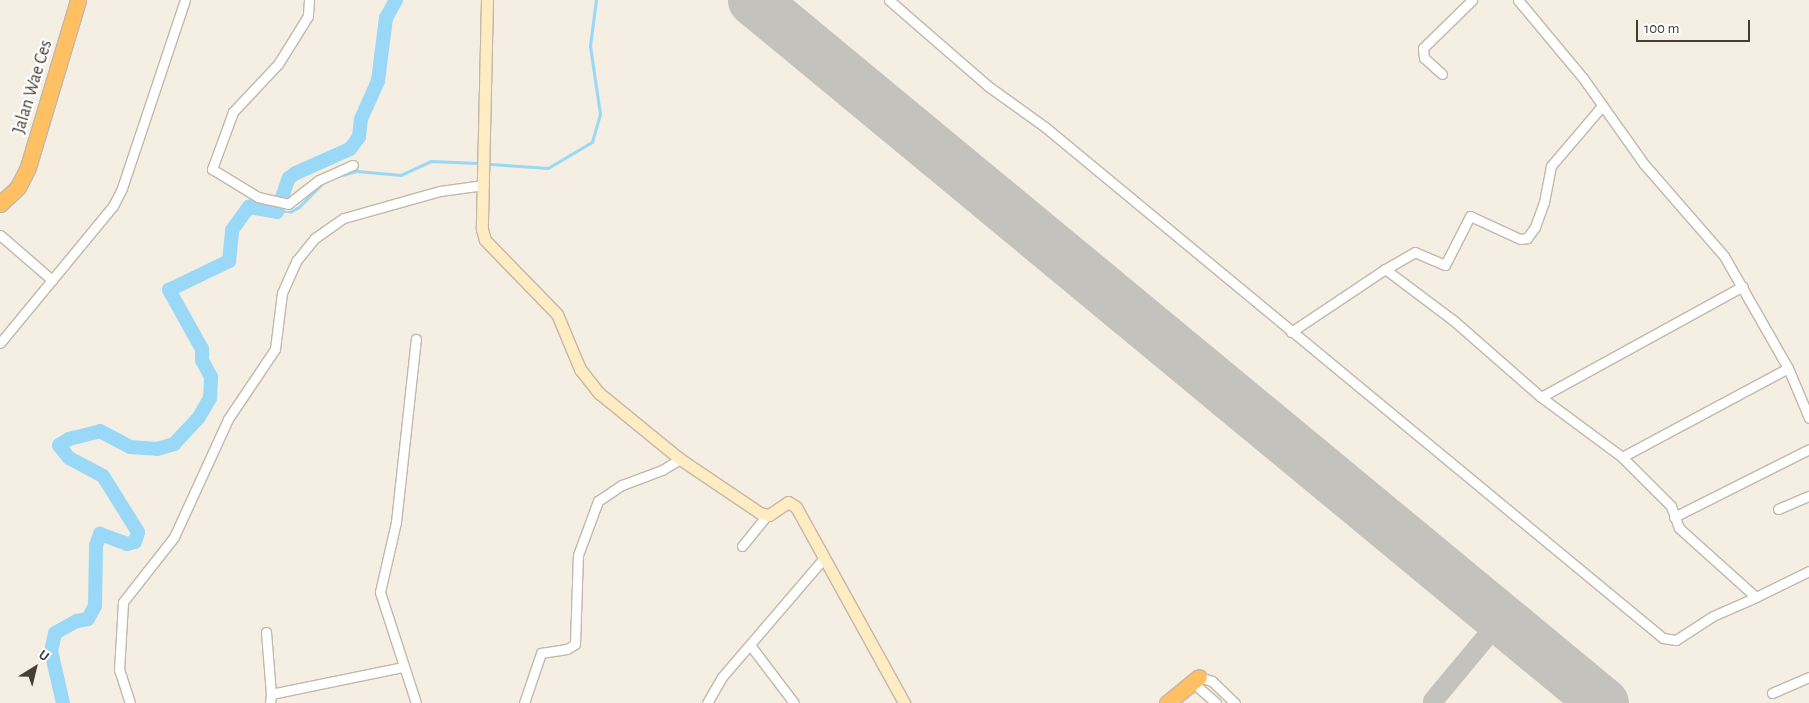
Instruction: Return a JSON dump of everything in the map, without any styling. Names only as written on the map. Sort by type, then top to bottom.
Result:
[{"type":"highway","name":"Jalan Wae Ces","points":[[0,204],[15,191],[28,167],[78,0]]},
{"type":"highway","points":[[1167,703],[1199,682]]},
{"type":"highway","points":[[1182,703],[1199,682]]},
{"type":"street","points":[[0,343],[105,217],[122,188],[185,0]]},
{"type":"street","points":[[309,0],[308,16],[278,64],[233,112],[212,169],[258,197],[288,204],[319,180],[353,164]]},
{"type":"street","points":[[487,0],[482,229],[491,248],[557,314],[580,369],[591,385],[680,459],[754,509],[767,515]]},
{"type":"street","points":[[889,0],[988,86],[1045,126],[1291,332],[1667,640],[1676,640],[1713,616],[1809,572]]},
{"type":"street","points":[[1442,74],[1424,58],[1423,48],[1472,0]]},
{"type":"street","points":[[1518,0],[1602,106],[1644,164],[1724,256],[1743,286],[1788,368],[1809,418]]},
{"type":"street","points":[[1291,332],[1385,269],[1415,252],[1445,265],[1470,216],[1520,239],[1527,238],[1535,228],[1544,202],[1551,166],[1602,106]]},
{"type":"street","points":[[130,703],[119,670],[123,602],[161,557],[177,531],[228,419],[275,348],[282,293],[297,260],[315,238],[344,218],[440,191],[484,185]]},
{"type":"street","points":[[0,235],[52,280]]},
{"type":"street","points":[[1385,269],[1453,320],[1541,396],[1622,457],[1661,495],[1679,528],[1756,596]]},
{"type":"street","points":[[1541,396],[1743,286]]},
{"type":"street","points":[[416,339],[396,522],[380,592],[416,703]]},
{"type":"street","points":[[1622,457],[1788,368]]},
{"type":"street","points":[[1674,516],[1809,449]]},
{"type":"street","points":[[524,703],[541,653],[573,648],[575,644],[578,555],[598,501],[616,489],[662,470],[680,459]]},
{"type":"street","points":[[1778,509],[1809,496]]},
{"type":"street","points":[[742,546],[767,515],[792,503],[904,703]]},
{"type":"street","points":[[707,703],[722,677],[824,558]]},
{"type":"street","points":[[266,632],[270,699],[403,667]]},
{"type":"street","points":[[750,645],[794,703]]},
{"type":"street","points":[[1772,693],[1809,677]]},
{"type":"street","points":[[1199,682],[1212,681],[1235,703]]},
{"type":"street","points":[[1199,682],[1216,703]]},
{"type":"waterway","points":[[63,703],[51,651],[55,633],[77,621],[88,619],[95,606],[96,546],[100,534],[127,544],[135,542],[138,532],[103,476],[69,458],[59,445],[69,439],[100,431],[130,447],[157,449],[174,444],[199,417],[210,398],[211,377],[202,360],[202,349],[169,290],[229,261],[232,230],[249,207],[277,212],[289,178],[296,173],[350,149],[359,137],[361,119],[378,81],[386,18],[396,0]]},
{"type":"waterway","points":[[491,164],[548,168],[592,142],[600,114],[590,46],[596,0]]},
{"type":"waterway","points":[[342,175],[357,171],[401,175],[431,161],[478,163]]},
{"type":"waterway","points":[[277,212],[290,212],[299,207],[323,183]]},
{"type":"taxiway","points":[[1482,603],[1490,618],[1488,635]]},
{"type":"taxiway","points":[[1433,701],[1488,635],[1502,629],[1518,633]]},
{"type":"runway","points":[[753,0],[1603,703]]}]
